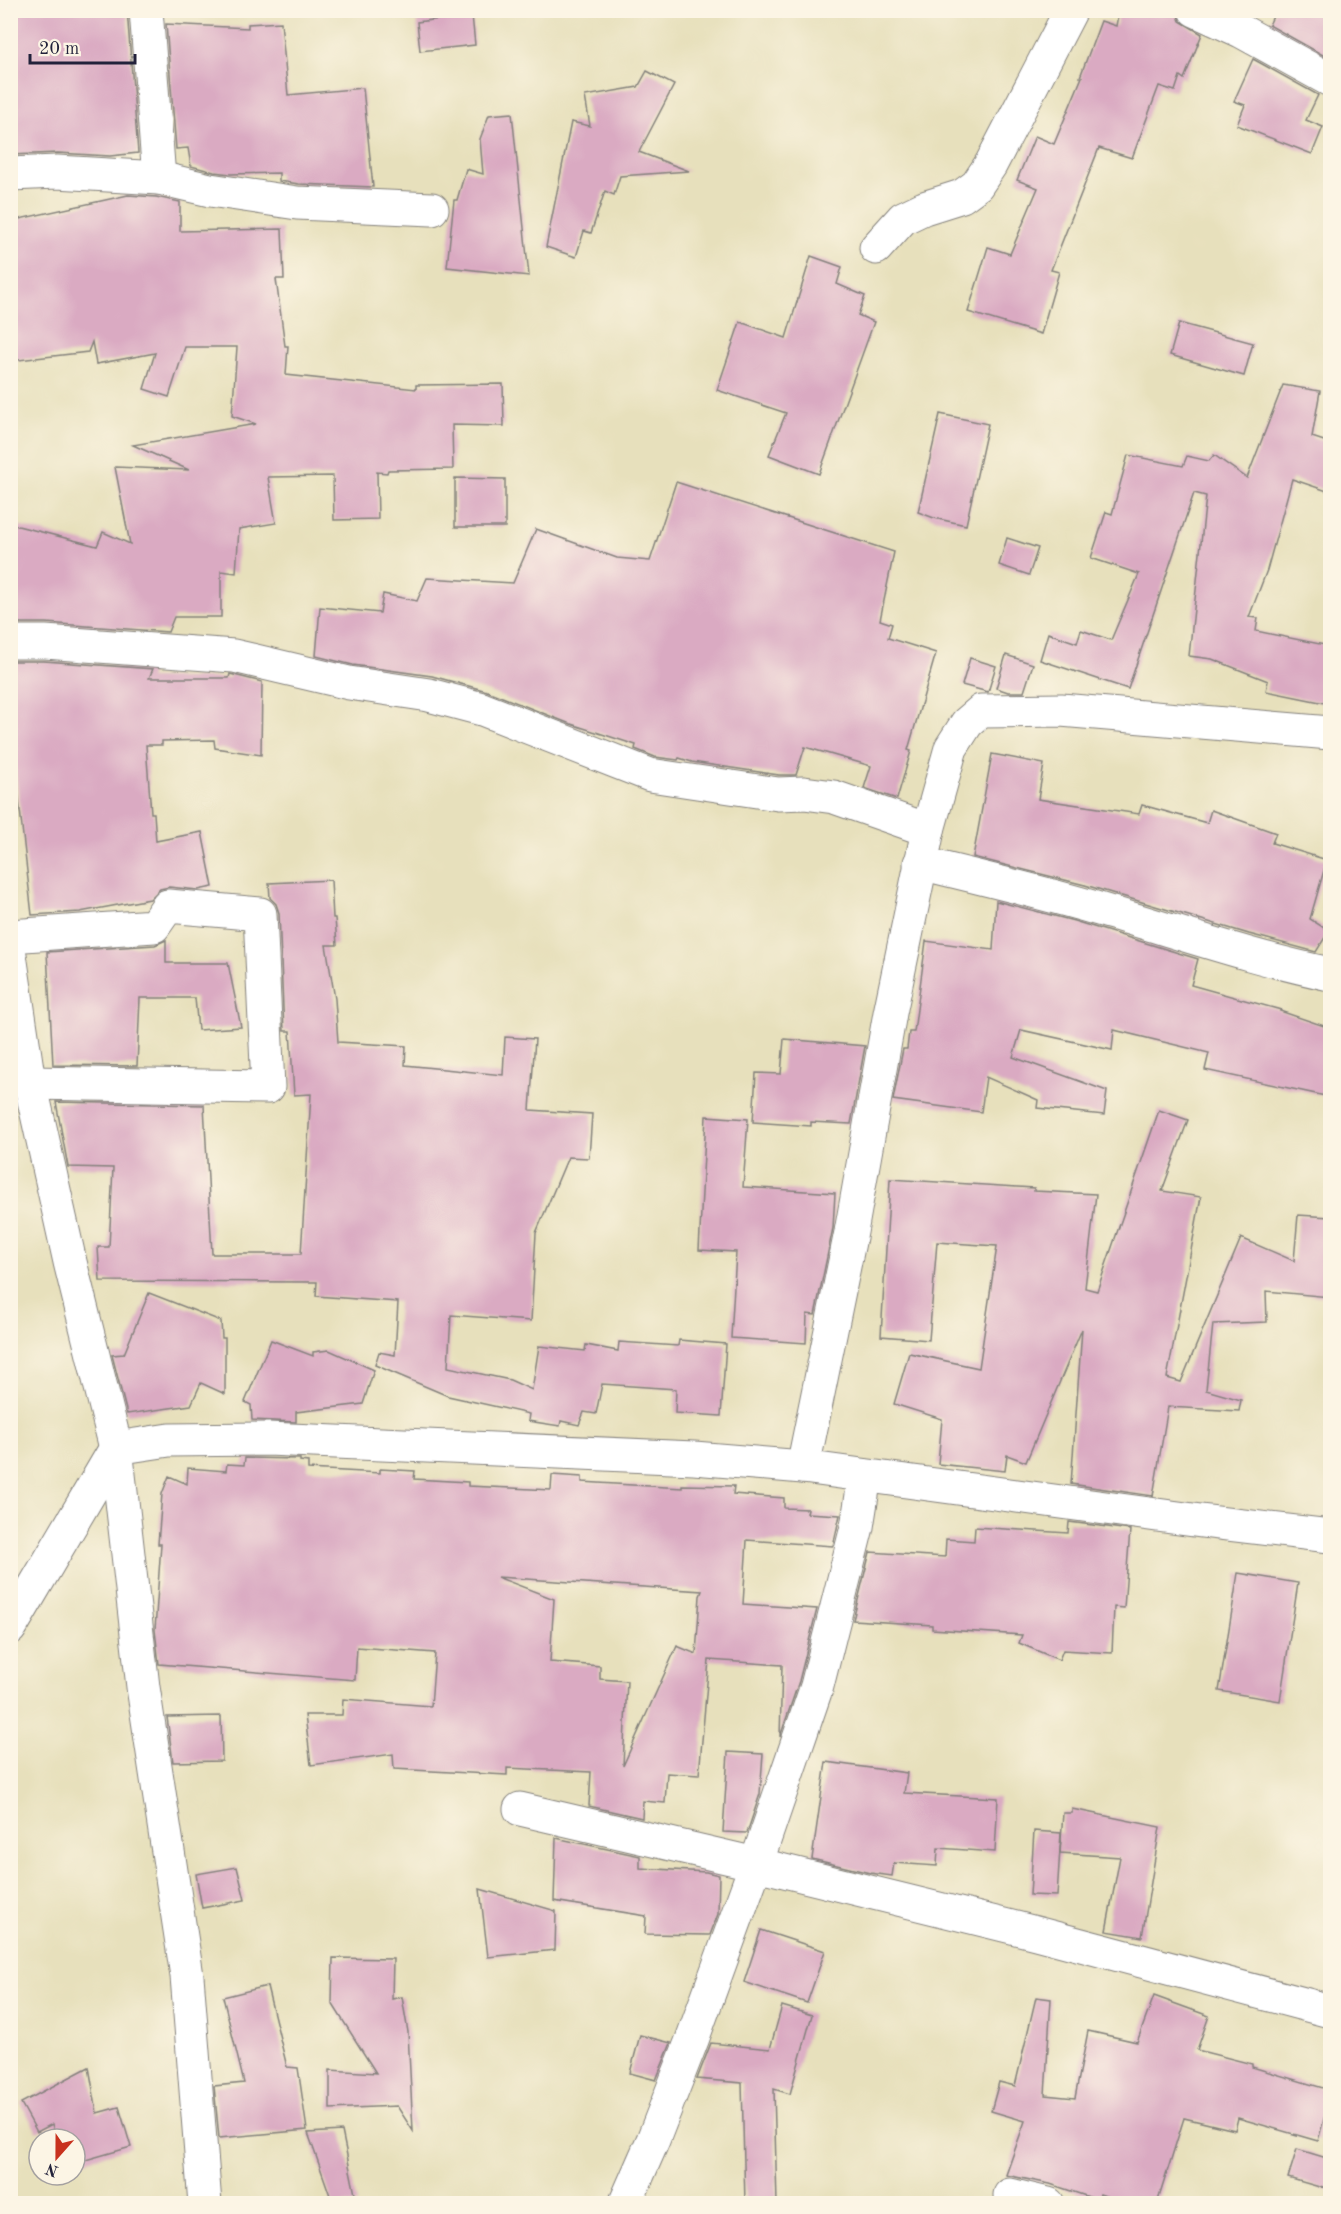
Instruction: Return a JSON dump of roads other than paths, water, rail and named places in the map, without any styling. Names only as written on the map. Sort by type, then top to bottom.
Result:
[{"type":"street","points":[[146,10],[159,178]]},
{"type":"street","points":[[876,248],[903,219],[924,208],[962,196],[977,185],[991,164],[1071,10]]},
{"type":"street","points":[[1195,10],[1240,31],[1330,81]]},
{"type":"street","points":[[10,174],[57,172],[159,178],[210,190],[297,203],[432,209]]},
{"type":"street","points":[[10,642],[68,643],[234,656],[349,683],[429,695],[482,709],[650,775],[778,794],[804,793],[834,797],[928,830]]},
{"type":"street","points":[[803,1467],[851,1232],[890,1013],[920,863],[951,748],[967,723],[981,711],[1061,710],[1330,733]]},
{"type":"street","points":[[920,863],[1032,890],[1274,962],[1330,974]]},
{"type":"street","points":[[10,936],[154,926],[168,906],[260,914],[268,1087],[30,1083]]},
{"type":"street","points":[[10,955],[30,1083],[70,1262],[116,1448],[123,1530],[143,1686],[187,1976],[205,2204]]},
{"type":"street","points":[[116,1448],[169,1440],[268,1439],[694,1458],[803,1467],[1330,1536]]},
{"type":"street","points":[[10,1628],[116,1448]]},
{"type":"street","points":[[625,2204],[677,2080],[756,1864],[817,1686],[857,1527],[865,1476]]},
{"type":"street","points":[[520,1809],[1036,1933],[1330,2012]]},
{"type":"street","points":[[1011,2195],[1048,2204]]}]
